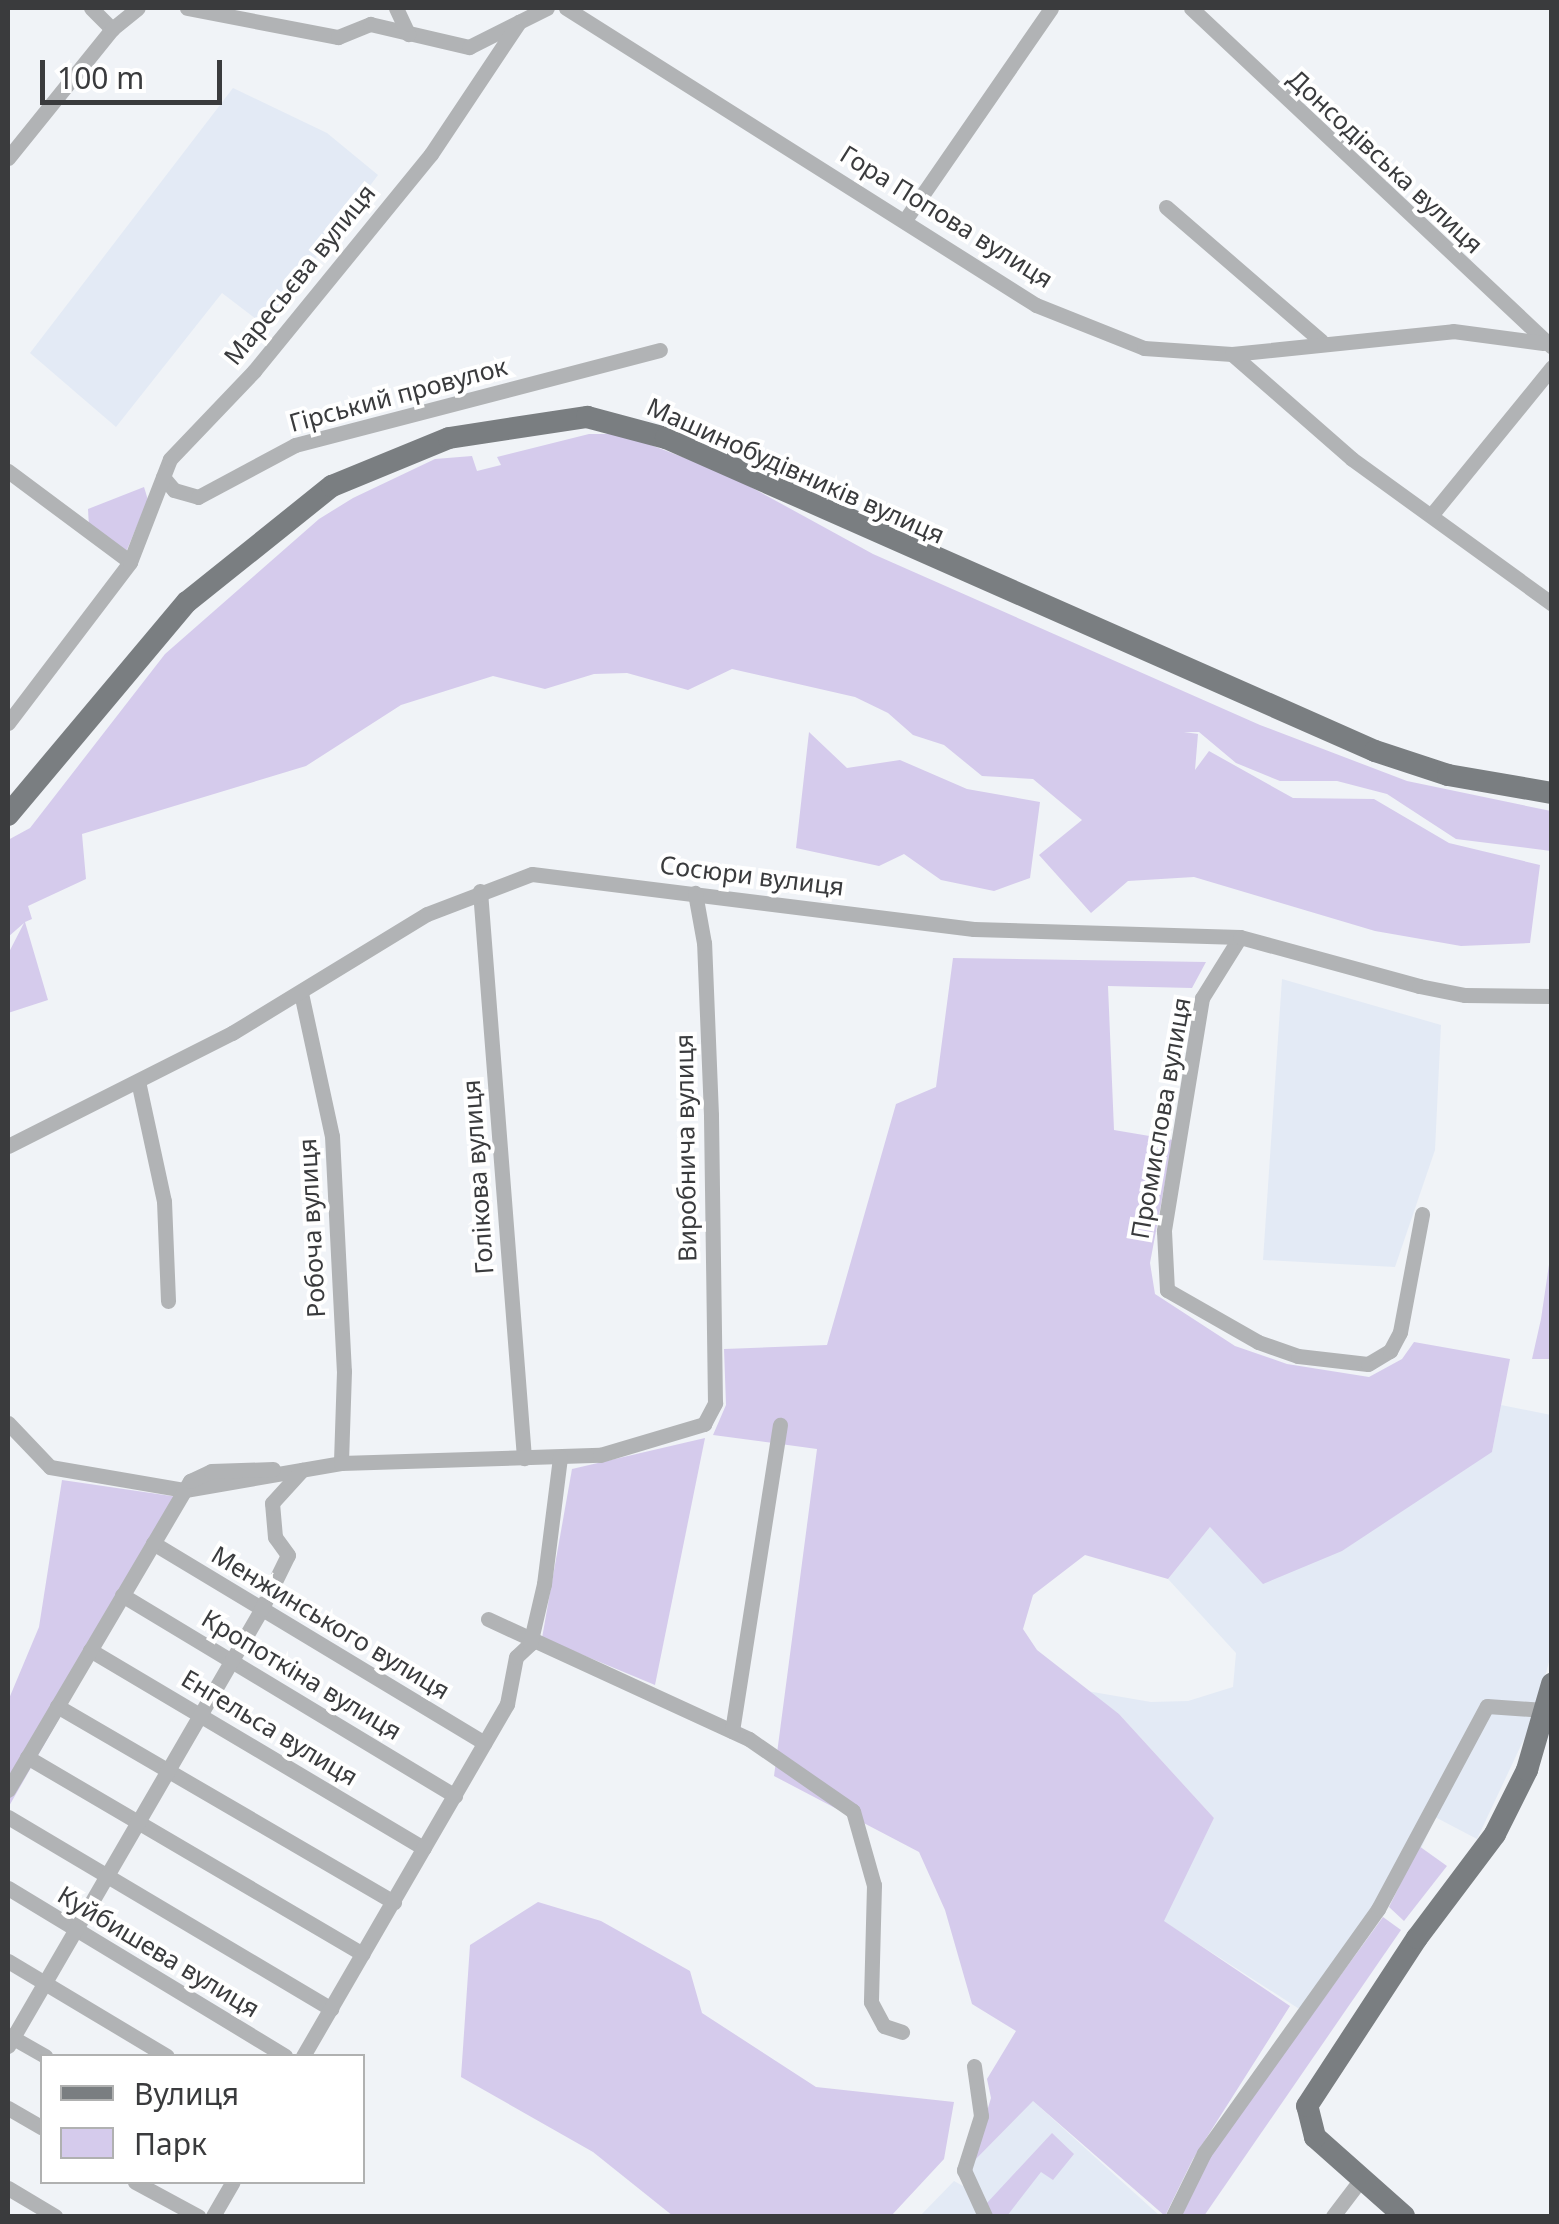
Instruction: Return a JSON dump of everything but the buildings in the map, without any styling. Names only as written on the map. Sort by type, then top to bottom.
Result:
[{"type":"main road","name":"Машинобудівників вулиця","points":[[8,815],[187,602],[332,486],[448,438],[587,417],[666,438],[1375,751],[1448,775],[1552,793]]},
{"type":"main road","points":[[1404,2216],[1315,2137],[1307,2120],[1313,2088],[1495,1834],[1527,1770],[1552,1684]]},
{"type":"street","points":[[90,8],[112,29]]},
{"type":"street","points":[[8,158],[112,29],[138,8]]},
{"type":"street","points":[[186,8],[338,37],[370,24],[469,46],[547,8]]},
{"type":"street","points":[[396,8],[408,34]]},
{"type":"street","name":"Гора Попова вулиця","points":[[566,8],[1036,305],[1144,348],[1232,354],[1453,331],[1549,346]]},
{"type":"street","points":[[905,220],[1051,8]]},
{"type":"street","name":"Донсодівська вулиця","points":[[1190,8],[1549,346]]},
{"type":"street","name":"Маресьєва вулиця","points":[[8,723],[130,562],[170,459],[254,371],[431,154],[518,22]]},
{"type":"street","points":[[1166,207],[1320,342]]},
{"type":"street","name":"Гірський провулок","points":[[163,477],[174,490],[198,497],[296,444],[660,350]]},
{"type":"street","points":[[1232,354],[1352,459],[1433,513],[1552,604]]},
{"type":"street","points":[[1433,513],[1552,367]]},
{"type":"street","points":[[8,471],[130,562]]},
{"type":"street","name":"Сосюри вулиця","points":[[8,1146],[301,993],[426,914],[532,874],[974,929],[1240,938],[1465,995],[1552,996]]},
{"type":"street","name":"Голікова вулиця","points":[[480,892],[524,1458]]},
{"type":"street","name":"Виробнича вулиця","points":[[560,1457],[600,1455],[704,1424],[715,1403],[704,943],[695,893]]},
{"type":"street","name":"Промислова вулиця","points":[[1240,938],[1202,998],[1164,1232],[1167,1290],[1258,1342],[1298,1356],[1368,1364],[1390,1352],[1400,1332],[1422,1214]]},
{"type":"street","name":"Робоча вулиця","points":[[301,993],[332,1136],[344,1372],[342,1464]]},
{"type":"street","points":[[138,1081],[164,1201],[168,1301]]},
{"type":"street","points":[[8,1422],[50,1467],[184,1490],[342,1464],[560,1457],[530,1644],[516,1658],[507,1704],[305,2054]]},
{"type":"street","points":[[732,1730],[780,1425]]},
{"type":"street","points":[[41,2054],[9,2039],[45,1984],[261,1610],[288,1555],[275,1538],[272,1503],[302,1470]]},
{"type":"street","points":[[8,1790],[184,1490]]},
{"type":"street","name":"Менжинського вулиця","points":[[153,1543],[484,1743]]},
{"type":"street","name":"Кропоткіна вулиця","points":[[122,1595],[455,1796]]},
{"type":"street","points":[[488,1620],[530,1644],[732,1730],[853,1811],[874,1885],[871,2002],[884,2026],[902,2032]]},
{"type":"street","name":"Енгельса вулиця","points":[[90,1650],[424,1848]]},
{"type":"street","points":[[57,1706],[394,1902]]},
{"type":"street","points":[[1173,2216],[1204,2153],[1378,1909],[1487,1706],[1544,1710]]},
{"type":"street","points":[[26,1757],[363,1954]]},
{"type":"street","points":[[8,1817],[330,2008]]},
{"type":"street","name":"Куйбишева вулиця","points":[[8,1888],[283,2054]]},
{"type":"street","points":[[8,1961],[164,2054]]},
{"type":"street","points":[[974,2066],[980,2116],[964,2170],[985,2216]]},
{"type":"street","points":[[8,2108],[40,2127]]},
{"type":"street","points":[[1332,2216],[1362,2178]]},
{"type":"street","points":[[139,2184],[198,2216]]},
{"type":"street","points":[[213,2216],[231,2184]]},
{"type":"street","points":[[8,2188],[55,2216]]},
{"type":"shaded area","points":[[233,88],[327,133],[378,175],[265,326],[222,293],[116,427],[30,353]]},
{"type":"shaded area","points":[[1282,979],[1441,1025],[1435,1150],[1395,1267],[1263,1260]]},
{"type":"shaded area","points":[[1501,1405],[1551,1415],[1551,1655],[1532,1722],[1477,1839],[1435,1817],[1413,1867],[1307,2014],[1163,1921],[1214,1818],[1119,1714],[1087,1691],[1151,1702],[1188,1701],[1233,1687],[1236,1653],[1168,1579],[1210,1527],[1492,1452]]},
{"type":"shaded area","points":[[1032,2100],[1160,2216],[920,2216],[954,2181],[963,2186],[972,2177],[971,2164]]},
{"type":"green space","points":[[589,434],[622,434],[727,474],[873,554],[1260,725],[1407,781],[1551,811],[1551,851],[1456,839],[1387,794],[1337,781],[1280,781],[1236,763],[1199,732],[1184,732],[1198,734],[1195,770],[1209,751],[1293,798],[1374,799],[1449,843],[1540,865],[1530,943],[1461,946],[1375,931],[1194,877],[1128,881],[1091,913],[1039,855],[1082,820],[1033,779],[982,776],[944,745],[913,735],[888,713],[855,697],[732,669],[688,690],[627,673],[594,674],[545,689],[493,676],[401,705],[306,766],[82,834],[86,879],[28,906],[32,919],[25,922],[48,1000],[8,1013],[8,954],[24,923],[8,937],[8,840],[30,828],[165,654],[319,519],[353,498],[435,459],[472,456],[477,471],[501,465],[497,457]]},
{"type":"green space","points":[[144,487],[148,500],[126,552],[89,527],[88,509]]},
{"type":"green space","points":[[809,732],[847,768],[900,760],[967,789],[1040,802],[1030,878],[994,891],[941,880],[904,854],[879,866],[796,848]]},
{"type":"green space","points":[[953,958],[1206,962],[1192,988],[1108,986],[1114,1130],[1173,1140],[1150,1263],[1155,1294],[1235,1346],[1287,1364],[1369,1377],[1402,1359],[1414,1342],[1510,1359],[1492,1452],[1342,1551],[1263,1584],[1210,1527],[1168,1579],[1085,1555],[1033,1595],[1023,1629],[1037,1650],[1119,1714],[1214,1818],[1164,1921],[1290,2006],[1193,2159],[1165,2216],[1033,2101],[971,2164],[991,2098],[987,2079],[1016,2031],[972,2004],[945,1910],[919,1852],[774,1776],[817,1449],[713,1435],[726,1405],[724,1349],[827,1345],[896,1104],[936,1087]]},
{"type":"green space","points":[[1551,1251],[1551,1359],[1532,1359],[1541,1319]]},
{"type":"green space","points":[[705,1438],[655,1685],[542,1638],[572,1469]]},
{"type":"green space","points":[[62,1480],[185,1498],[8,1808],[8,1701],[39,1627]]},
{"type":"green space","points":[[1419,1846],[1447,1866],[1404,1921],[1389,1907]]},
{"type":"green space","points":[[538,1902],[601,1921],[690,1971],[702,2013],[816,2087],[954,2102],[944,2159],[891,2216],[673,2216],[593,2152],[461,2077],[470,1945]]},
{"type":"green space","points":[[1383,1917],[1401,1930],[1204,2216],[1179,2216],[1204,2163]]},
{"type":"green space","points":[[1052,2133],[1074,2154],[1053,2180],[1041,2172],[1007,2216],[993,2216],[986,2204]]}]
